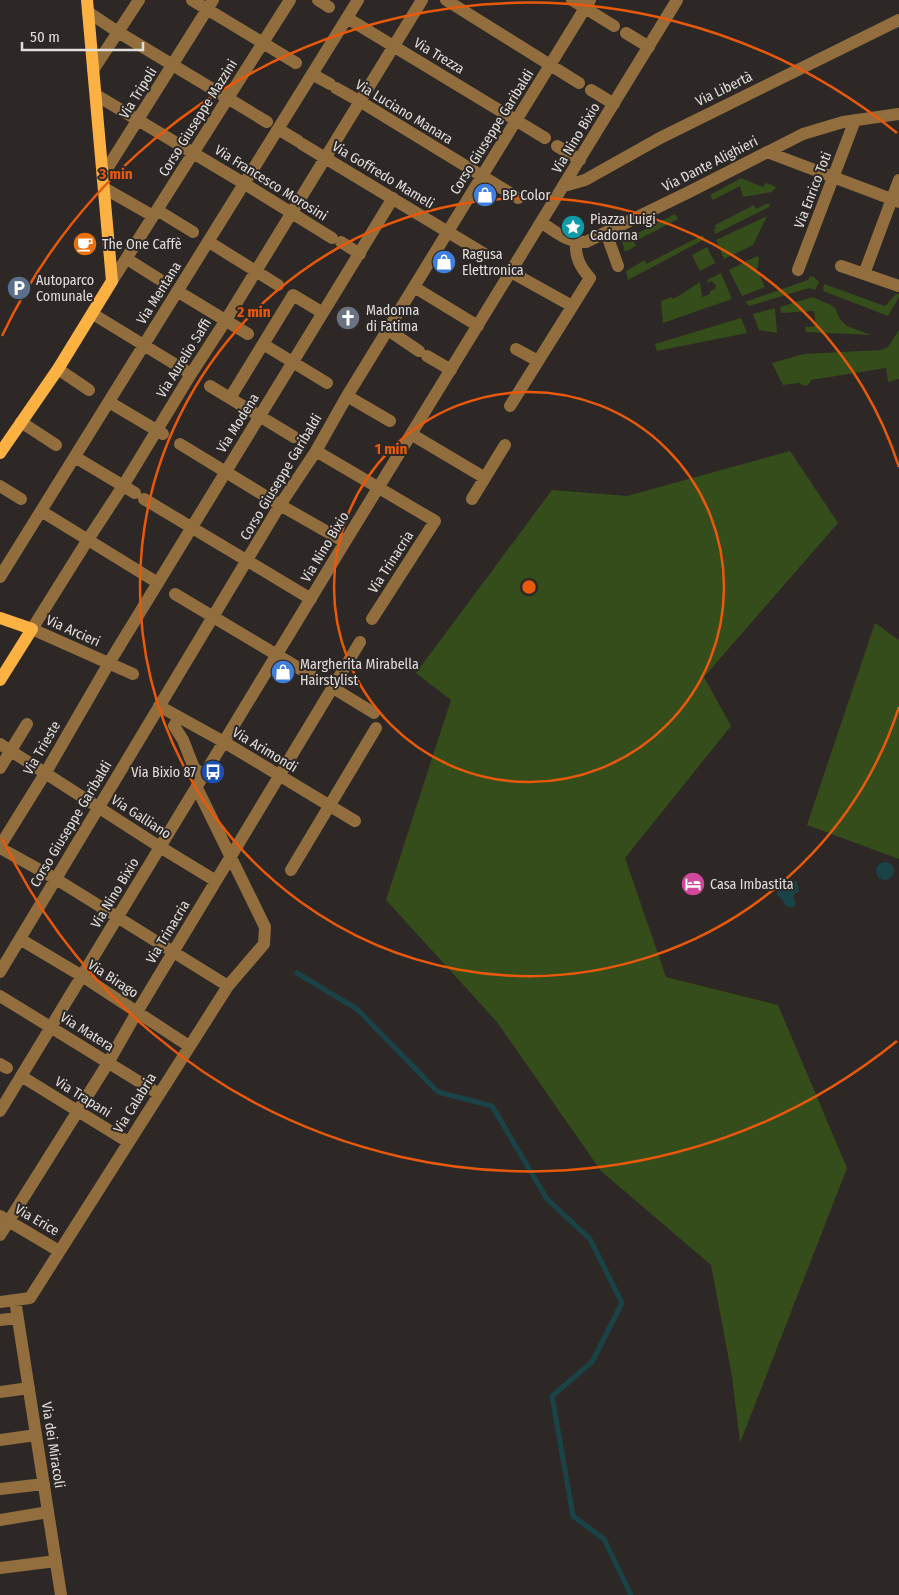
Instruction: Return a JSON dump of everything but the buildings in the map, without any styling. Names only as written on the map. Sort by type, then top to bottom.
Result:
[{"type":"main road","points":[[88,6],[112,282]]},
{"type":"main road","name":"Corso Giuseppe Mazzini","points":[[0,453],[58,369],[112,282]]},
{"type":"main road","name":"Via Arcieri","points":[[0,618],[32,629]]},
{"type":"main road","points":[[0,680],[32,629]]},
{"type":"street","points":[[93,70],[139,0]]},
{"type":"street","points":[[192,0],[210,5],[296,64]]},
{"type":"street","name":"Corso Giuseppe Mazzini","points":[[112,282],[290,0]]},
{"type":"street","points":[[318,0],[329,7]]},
{"type":"street","name":"Via Mentana","points":[[0,577],[358,0]]},
{"type":"street","name":"Via Aurelio Saffi","points":[[32,629],[87,540],[161,433],[190,374],[226,320],[422,0]]},
{"type":"street","points":[[446,0],[579,83]]},
{"type":"street","points":[[572,0],[588,4],[614,26]]},
{"type":"street","name":"Via Nino Bixio","points":[[0,1111],[677,0]]},
{"type":"street","name":"Corso Giuseppe Garibaldi","points":[[0,972],[4,955],[20,939],[280,505],[316,451],[347,396],[588,4]]},
{"type":"street","name":"Via Tripoli","points":[[103,181],[210,5]]},
{"type":"street","points":[[88,6],[118,32],[267,122]]},
{"type":"street","name":"Via Trezza","points":[[347,18],[545,138]]},
{"type":"street","name":"Via Libertà","points":[[564,186],[585,180],[660,138],[899,20]]},
{"type":"street","points":[[626,33],[649,47]]},
{"type":"street","name":"Via Luciano Manara","points":[[312,74],[518,198]]},
{"type":"street","points":[[591,90],[614,104]]},
{"type":"street","name":"Via Francesco Morosini","points":[[96,95],[360,254]]},
{"type":"street","name":"Via Dante Alighieri","points":[[576,242],[586,242],[608,232],[803,134],[855,120],[899,114]]},
{"type":"street","name":"Via Enrico Toti","points":[[798,270],[855,120]]},
{"type":"street","name":"Via Goffredo Mameli","points":[[278,129],[486,255]]},
{"type":"street","points":[[557,146],[580,160]]},
{"type":"street","points":[[767,152],[895,201]]},
{"type":"street","points":[[864,274],[895,201],[899,180]]},
{"type":"street","points":[[103,181],[155,213],[193,232]]},
{"type":"street","name":"Via Modena","points":[[109,663],[393,198]]},
{"type":"street","points":[[510,406],[590,278],[578,260],[576,242],[542,223]]},
{"type":"street","points":[[608,232],[618,266]]},
{"type":"street","points":[[209,242],[278,285]]},
{"type":"street","points":[[127,259],[162,282]]},
{"type":"street","points":[[841,266],[899,286]]},
{"type":"street","points":[[511,272],[572,306]]},
{"type":"street","points":[[414,287],[478,326]]},
{"type":"street","points":[[177,290],[248,334]]},
{"type":"street","points":[[230,398],[293,295],[323,313]]},
{"type":"street","points":[[93,314],[190,374]]},
{"type":"street","points":[[388,330],[450,370]]},
{"type":"street","points":[[263,344],[327,383]]},
{"type":"street","points":[[516,348],[538,361]]},
{"type":"street","points":[[58,369],[89,390]]},
{"type":"street","points":[[210,386],[294,437]]},
{"type":"street","points":[[347,396],[390,422]]},
{"type":"street","points":[[109,402],[161,433]]},
{"type":"street","points":[[21,422],[56,445]]},
{"type":"street","points":[[411,434],[485,478]]},
{"type":"street","points":[[180,444],[345,542]]},
{"type":"street","points":[[472,500],[504,445]]},
{"type":"street","points":[[316,451],[379,488]]},
{"type":"street","points":[[75,457],[311,598]]},
{"type":"street","points":[[0,486],[22,499]]},
{"type":"street","name":"Via Trinacria","points":[[372,619],[435,521],[379,488]]},
{"type":"street","points":[[40,511],[158,583]]},
{"type":"street","points":[[175,594],[312,676]]},
{"type":"street","name":"Via Arcieri","points":[[32,629],[133,674]]},
{"type":"street","name":"Via Trinacria","points":[[0,1235],[4,1218],[108,1062],[360,642]]},
{"type":"street","name":"Via Trieste","points":[[0,847],[109,663]]},
{"type":"street","points":[[333,688],[374,713]]},
{"type":"street","name":"Via Arimondi","points":[[159,706],[224,742],[355,821]]},
{"type":"street","points":[[179,718],[174,726],[183,740],[194,768],[204,776]]},
{"type":"street","points":[[0,768],[5,747],[27,724]]},
{"type":"street","points":[[291,870],[376,728]]},
{"type":"street","name":"Via Galliano","points":[[5,747],[216,881]]},
{"type":"street","points":[[197,788],[230,857]]},
{"type":"street","points":[[0,847],[56,879],[228,986]]},
{"type":"street","name":"Via Calabria","points":[[15,1300],[30,1298],[228,986],[264,944],[265,927],[230,857]]},
{"type":"street","name":"Via Birago","points":[[20,939],[82,976],[189,1046]]},
{"type":"street","name":"Via Matera","points":[[0,996],[159,1094]]},
{"type":"street","name":"Via Trapani","points":[[21,1076],[128,1142]]},
{"type":"street","name":"Via Erice","points":[[4,1218],[59,1251]]},
{"type":"street","points":[[0,1302],[15,1300]]},
{"type":"street","name":"Via dei Miracoli","points":[[15,1300],[61,1595]]},
{"type":"street","points":[[0,1320],[17,1318]]},
{"type":"street","points":[[0,1392],[29,1388]]},
{"type":"street","points":[[0,1440],[36,1435]]},
{"type":"street","points":[[0,1489],[44,1484]]},
{"type":"street","points":[[0,1520],[48,1512]]},
{"type":"street","points":[[0,1568],[56,1560]]},
{"type":"green space","points":[[741,178],[763,187],[766,183],[776,187],[772,192],[743,197],[740,186],[713,200],[710,195]]},
{"type":"green space","points":[[770,204],[769,207],[715,234],[715,225],[754,205],[756,209]]},
{"type":"green space","points":[[675,214],[678,219],[634,242],[636,246],[625,252],[622,241]]},
{"type":"green space","points":[[767,216],[753,245],[724,259],[716,240]]},
{"type":"green space","points":[[703,235],[705,239],[628,280],[626,271],[645,260],[646,264]]},
{"type":"green space","points":[[707,247],[715,263],[700,271],[692,255]]},
{"type":"green space","points":[[757,256],[759,258],[757,270],[765,287],[742,296],[729,270]]},
{"type":"green space","points":[[721,273],[732,299],[663,323],[661,301],[672,297],[673,299],[700,282],[702,297],[710,294],[710,291],[715,289],[716,285],[711,281],[708,283],[707,280]]},
{"type":"green space","points":[[810,276],[819,282],[815,290],[809,288],[749,306],[745,302],[808,280]]},
{"type":"green space","points":[[824,284],[885,306],[896,294],[899,294],[899,297],[888,316],[823,291]]},
{"type":"green space","points":[[812,297],[835,308],[840,319],[847,326],[871,335],[806,332],[805,327],[816,326],[814,311],[781,313],[780,307]]},
{"type":"green space","points":[[775,308],[777,333],[759,330],[753,314]]},
{"type":"green space","points":[[741,318],[747,333],[657,351],[655,344]]},
{"type":"green space","points":[[899,330],[899,379],[888,382],[886,368],[811,380],[805,386],[799,383],[783,385],[772,363],[804,354],[881,350],[888,347]]},
{"type":"green space","points":[[790,451],[838,523],[704,677],[731,726],[625,858],[666,977],[778,1005],[847,1168],[740,1443],[732,1376],[711,1265],[601,1171],[497,1022],[386,900],[451,700],[416,673],[552,490],[627,496]]},
{"type":"green space","points":[[875,623],[899,640],[899,859],[807,825]]},
{"type":"water","points":[[881,862],[889,862],[894,867],[892,878],[881,880],[876,875],[876,867]]},
{"type":"water","points":[[797,881],[799,891],[794,894],[796,903],[793,908],[786,906],[777,895],[778,890],[784,888],[788,882]]},
{"type":"waterway","points":[[297,973],[357,1009],[438,1092],[492,1106],[547,1199],[590,1239],[622,1303],[592,1362],[552,1396],[573,1516],[604,1539],[631,1595]]},
{"type":"place","name":"BP Color","points":[[485,195]]},
{"type":"place","name":"Piazza Luigi Cadorna","points":[[573,227]]},
{"type":"place","name":"The One Caffè","points":[[85,244]]},
{"type":"place","name":"Ragusa Elettronica","points":[[444,262]]},
{"type":"place","name":"Autoparco Comunale","points":[[19,288]]},
{"type":"place","name":"Madonna di Fatima","points":[[348,318]]},
{"type":"place","name":"Margherita Mirabella Hairstylist","points":[[283,672]]},
{"type":"place","name":"Via Bixio 87","points":[[213,772]]},
{"type":"place","name":"Casa Imbastita","points":[[693,884]]}]
